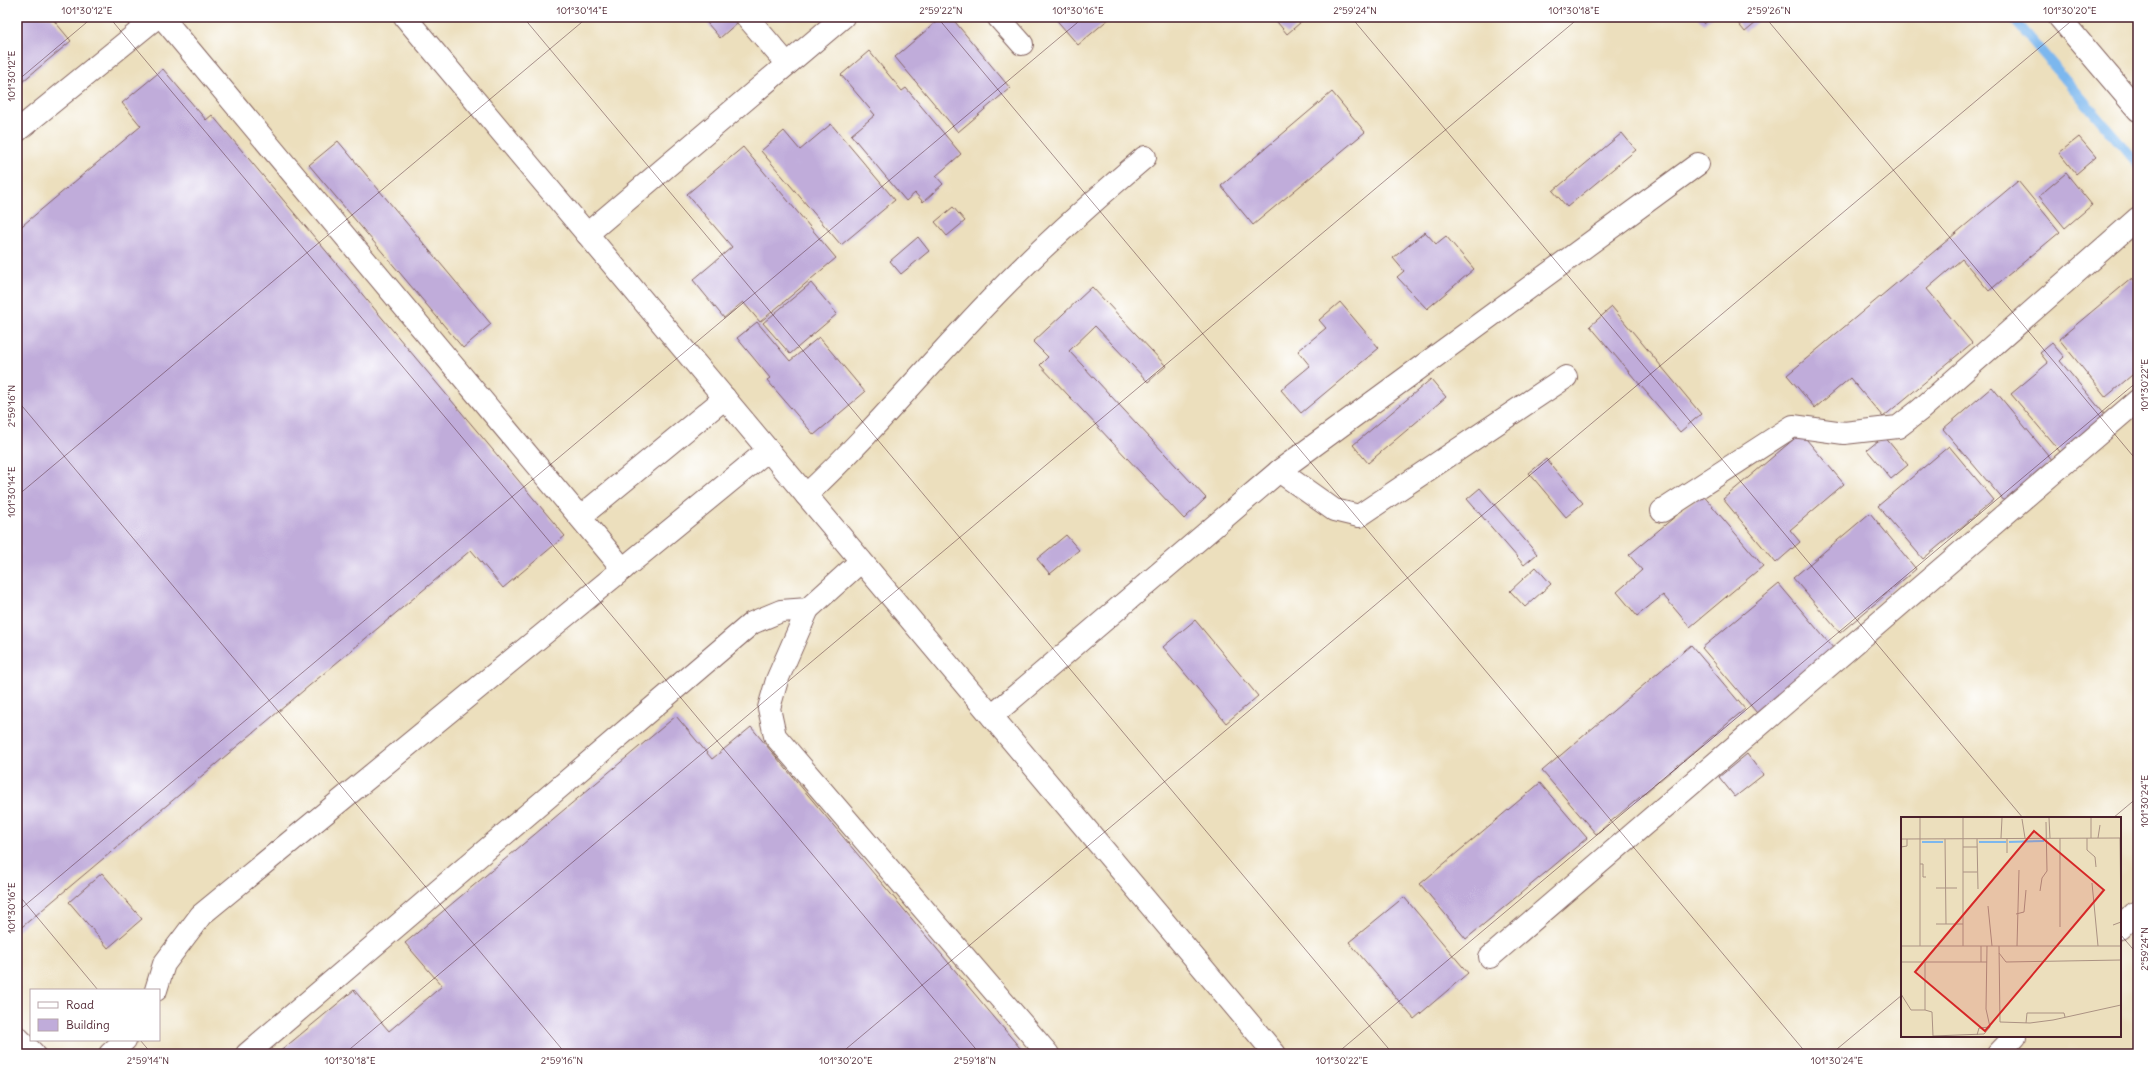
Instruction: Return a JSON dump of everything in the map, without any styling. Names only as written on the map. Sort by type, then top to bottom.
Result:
[{"type":"street","points":[[17,131],[157,17]]},
{"type":"street","points":[[162,17],[623,569]]},
{"type":"street","points":[[405,17],[1275,1054]]},
{"type":"street","points":[[747,17],[787,64]]},
{"type":"street","points":[[587,234],[843,17]]},
{"type":"street","points":[[998,17],[1022,44]]},
{"type":"street","points":[[2059,17],[2138,110]]},
{"type":"street","points":[[806,495],[846,458],[1008,282],[1078,214],[1145,157]]},
{"type":"street","points":[[992,716],[1279,471],[1698,164]]},
{"type":"street","points":[[1662,511],[1793,426],[1844,433],[1898,427],[1926,405],[2138,218]]},
{"type":"street","points":[[1279,471],[1334,510],[1360,516],[1566,378]]},
{"type":"street","points":[[580,517],[725,398]]},
{"type":"street","points":[[1490,957],[2138,400]]},
{"type":"street","points":[[156,989],[164,964],[201,915],[768,450]]},
{"type":"street","points":[[861,561],[808,609],[777,680],[769,708],[775,736],[1048,1054]]},
{"type":"street","points":[[247,1054],[752,623],[781,611],[808,609]]},
{"type":"street","points":[[2121,927],[2135,912]]},
{"type":"street","points":[[17,1037],[34,1054]]},
{"type":"street","points":[[1998,1054],[2015,1037]]},
{"type":"street","points":[[110,1054],[125,1041]]},
{"type":"building","points":[[17,17],[51,17],[71,41],[17,86]]},
{"type":"building","points":[[702,17],[734,17],[738,22],[720,38]]},
{"type":"building","points":[[942,17],[951,17],[1010,88],[958,132],[895,57]]},
{"type":"building","points":[[1054,17],[1111,17],[1078,45]]},
{"type":"building","points":[[1273,17],[1307,17],[1287,34]]},
{"type":"building","points":[[1698,17],[1712,17],[1704,24]]},
{"type":"building","points":[[1733,17],[1763,17],[1745,32]]},
{"type":"building","points":[[869,51],[902,91],[906,88],[961,154],[936,176],[943,184],[923,202],[915,193],[906,201],[851,135],[875,115],[841,75]]},
{"type":"building","points":[[163,69],[206,120],[212,115],[565,536],[503,588],[471,550],[17,931],[17,230],[141,126],[122,103]]},
{"type":"building","points":[[1332,92],[1365,132],[1253,225],[1221,186]]},
{"type":"building","points":[[831,124],[895,200],[841,245],[761,151],[784,131],[800,150]]},
{"type":"building","points":[[1622,133],[1636,150],[1567,207],[1553,191]]},
{"type":"building","points":[[2079,137],[2096,157],[2076,174],[2059,153]]},
{"type":"building","points":[[338,141],[491,324],[463,348],[309,165]]},
{"type":"building","points":[[743,147],[836,258],[760,322],[743,302],[724,318],[693,280],[732,247],[687,194]]},
{"type":"building","points":[[2066,173],[2092,205],[2065,228],[2039,196]]},
{"type":"building","points":[[2018,181],[2060,232],[1989,291],[1962,259],[1927,289],[1972,343],[1883,417],[1850,378],[1815,408],[1787,375]]},
{"type":"building","points":[[953,207],[965,221],[947,236],[935,222]]},
{"type":"building","points":[[1425,232],[1436,244],[1446,236],[1474,269],[1427,309],[1397,277],[1404,271],[1393,258]]},
{"type":"building","points":[[918,237],[929,251],[901,274],[890,261]]},
{"type":"building","points":[[2132,278],[2138,286],[2138,370],[2106,397],[2059,339]]},
{"type":"building","points":[[811,283],[837,314],[790,354],[763,323]]},
{"type":"building","points":[[1092,287],[1166,366],[1148,382],[1095,326],[1069,351],[1206,498],[1184,519],[1040,365],[1048,357],[1033,342]]},
{"type":"building","points":[[1340,302],[1379,348],[1301,413],[1281,390],[1310,366],[1298,351],[1326,328],[1319,320]]},
{"type":"building","points":[[1612,307],[1701,414],[1680,432],[1590,326]]},
{"type":"building","points":[[757,322],[790,361],[819,337],[865,392],[814,435],[767,380],[770,378],[737,338]]},
{"type":"building","points":[[2052,343],[2064,357],[2060,361],[2106,416],[2061,453],[2011,394],[2048,363],[2040,353]]},
{"type":"building","points":[[1431,379],[1446,397],[1368,463],[1353,445]]},
{"type":"building","points":[[1992,387],[2053,461],[2005,502],[1943,429]]},
{"type":"building","points":[[1801,433],[1844,484],[1790,530],[1800,542],[1776,563],[1723,499]]},
{"type":"building","points":[[1884,436],[1908,465],[1891,479],[1867,450]]},
{"type":"building","points":[[1949,446],[1994,500],[1923,559],[1878,506]]},
{"type":"building","points":[[1546,459],[1583,503],[1566,517],[1529,473]]},
{"type":"building","points":[[1480,488],[1537,554],[1524,565],[1467,499]]},
{"type":"building","points":[[1702,494],[1763,566],[1690,627],[1663,595],[1637,616],[1617,592],[1642,570],[1629,555]]},
{"type":"building","points":[[1870,513],[1916,569],[1840,633],[1793,578]]},
{"type":"building","points":[[1066,535],[1079,550],[1050,574],[1037,559]]},
{"type":"building","points":[[1536,567],[1551,584],[1525,607],[1510,591]]},
{"type":"building","points":[[1779,584],[1834,649],[1757,713],[1702,648]]},
{"type":"building","points":[[1195,620],[1258,696],[1226,723],[1163,647]]},
{"type":"building","points":[[1691,645],[1745,709],[1596,834],[1542,771]]},
{"type":"building","points":[[676,716],[712,759],[751,727],[1025,1054],[277,1054],[354,990],[389,1031],[442,986],[405,943]]},
{"type":"building","points":[[1747,754],[1763,775],[1735,797],[1719,777]]},
{"type":"building","points":[[1540,783],[1587,838],[1466,939],[1420,884]]},
{"type":"building","points":[[102,873],[142,919],[108,948],[69,902]]},
{"type":"building","points":[[1404,897],[1468,973],[1414,1019],[1349,942]]},
{"type":"waterway","points":[[2012,17],[2138,164]]}]
